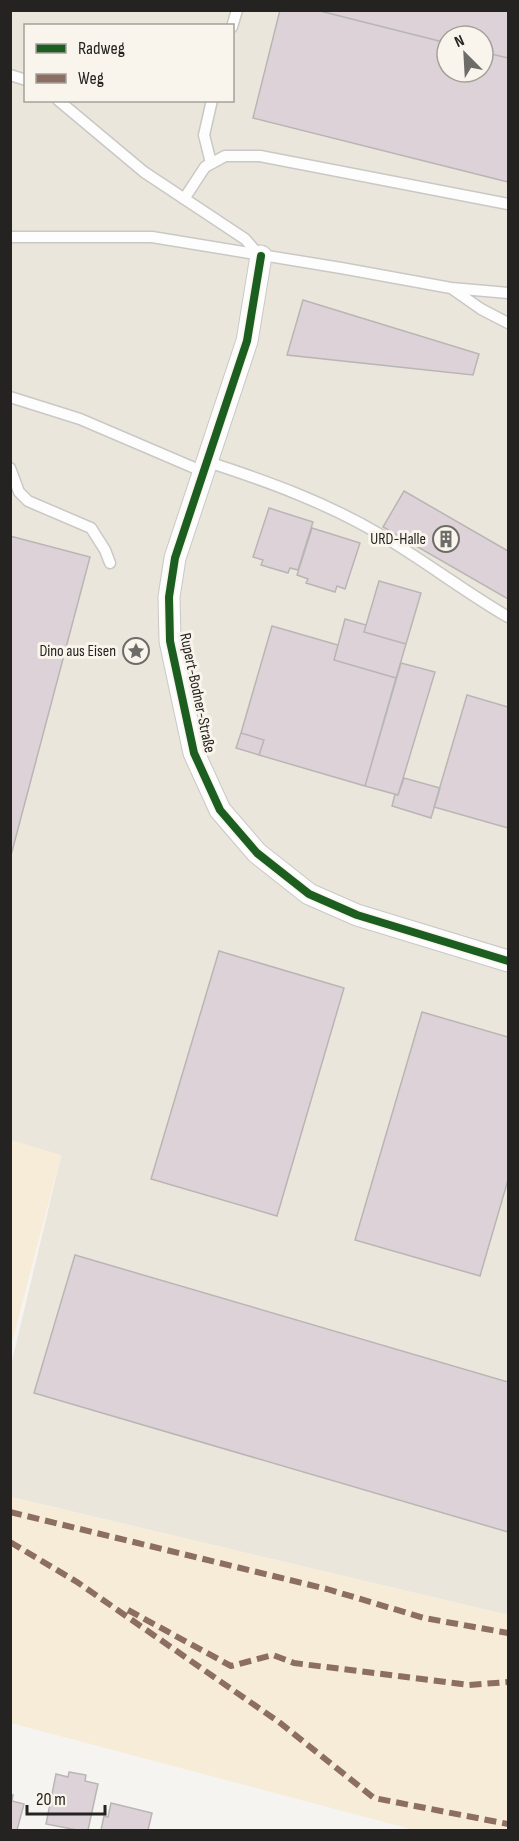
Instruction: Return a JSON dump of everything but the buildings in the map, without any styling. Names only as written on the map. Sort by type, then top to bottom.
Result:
[{"type":"street","name":"Rupert-Bodner-Straße","points":[[261,256],[247,341],[175,558],[169,597],[170,641],[194,753],[220,810],[256,853],[309,894],[357,915],[508,961]]},
{"type":"lane","points":[[60,102],[144,172],[245,239],[261,256]]},
{"type":"lane","points":[[211,163],[204,135],[212,102]]},
{"type":"lane","points":[[183,199],[205,167],[211,163],[225,156],[260,156],[508,204]]},
{"type":"lane","points":[[10,237],[152,237],[451,288],[508,292]]},
{"type":"lane","points":[[451,288],[481,309],[508,323]]},
{"type":"lane","points":[[10,398],[80,419],[206,467],[242,473],[315,502],[381,535],[508,617]]},
{"type":"lane","points":[[10,468],[19,492],[28,501],[91,528],[105,550],[110,563]]},
{"type":"shaded area","points":[[11,11],[508,11],[508,1615],[11,1497],[11,1365],[61,1156],[10,1140]]},
{"type":"shaded area","points":[[10,1140],[61,1155],[11,1346]]},
{"type":"shaded area","points":[[10,1497],[508,1615],[508,1830],[414,1830],[11,1723]]},
{"type":"marked path","points":[[10,1512],[327,1589],[424,1618],[508,1633]]},
{"type":"marked path","points":[[10,1542],[77,1582],[279,1722],[374,1798],[508,1824]]},
{"type":"marked path","points":[[128,1610],[231,1666],[273,1655],[294,1663],[469,1685],[508,1682]]},
{"type":"cycle path","points":[[261,256],[247,341],[175,558],[169,597],[170,641],[194,753],[220,810],[257,853],[309,894],[357,915],[508,961]]},
{"type":"place","name":"URD-Halle","points":[[446,539]]},
{"type":"place","name":"Dino aus Eisen","points":[[136,651]]}]
